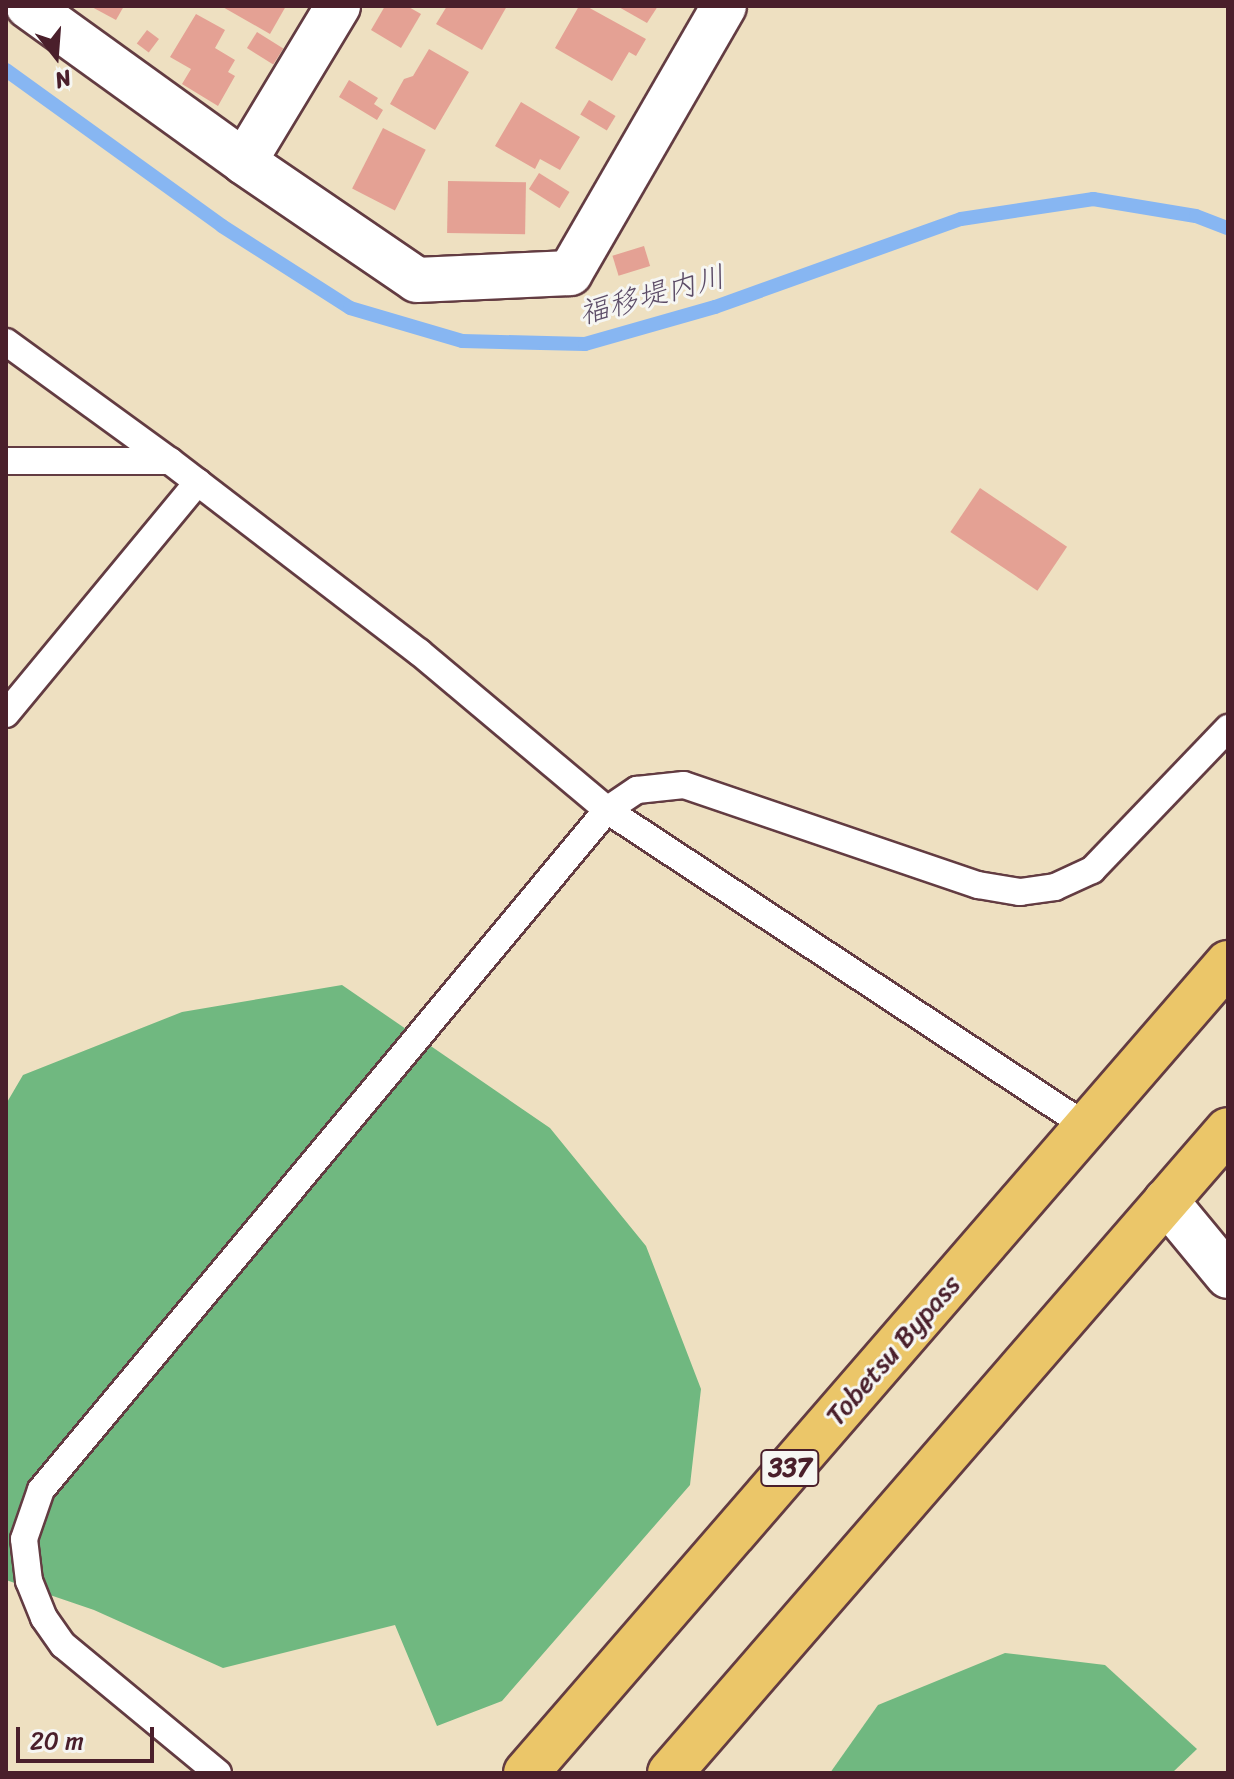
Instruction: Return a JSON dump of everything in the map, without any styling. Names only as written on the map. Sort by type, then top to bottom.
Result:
[{"type":"highway","name":"Tobetsu Bypass","points":[[526,1773],[1228,963]]},
{"type":"highway","points":[[670,1773],[1228,1130]]},
{"type":"street","points":[[28,6],[244,162],[417,280],[570,273],[724,6]]},
{"type":"street","points":[[244,162],[338,6]]},
{"type":"street","points":[[1166,1201],[1228,1276]]},
{"type":"lane","points":[[6,342],[198,482],[419,652],[607,810],[1086,1126]]},
{"type":"lane","points":[[6,461],[170,461]]},
{"type":"lane","points":[[6,714],[198,482]]},
{"type":"lane","points":[[218,1773],[63,1645],[44,1618],[29,1581],[24,1539],[41,1490],[607,810],[637,790],[684,785],[978,885],[1020,892],[1055,887],[1092,870],[1228,728]]},
{"type":"green space","points":[[342,985],[550,1128],[646,1246],[701,1389],[690,1485],[502,1701],[437,1726],[395,1625],[223,1668],[94,1610],[6,1580],[6,1104],[23,1075],[182,1012]]},
{"type":"green space","points":[[1005,1653],[1105,1665],[1197,1749],[1172,1773],[830,1773],[878,1705]]},
{"type":"building","points":[[90,6],[124,6],[116,20]]},
{"type":"building","points":[[221,6],[286,6],[270,34]]},
{"type":"building","points":[[385,6],[407,6],[421,14],[401,48],[371,30]]},
{"type":"building","points":[[447,6],[507,6],[482,50],[436,24]]},
{"type":"building","points":[[579,6],[586,6],[646,39],[636,56],[629,52],[612,81],[555,48]]},
{"type":"building","points":[[617,6],[658,6],[647,23]]},
{"type":"building","points":[[196,14],[225,30],[215,48],[235,60],[228,72],[235,76],[218,106],[182,84],[191,69],[170,57]]},
{"type":"building","points":[[147,30],[159,39],[149,53],[137,44]]},
{"type":"building","points":[[257,32],[283,48],[273,65],[247,48]]},
{"type":"building","points":[[429,49],[469,72],[435,130],[390,104],[404,79],[413,76]]},
{"type":"building","points":[[349,80],[378,98],[374,104],[383,110],[377,120],[339,97]]},
{"type":"building","points":[[589,100],[616,116],[607,131],[580,115]]},
{"type":"building","points":[[521,102],[580,137],[560,170],[540,159],[535,169],[495,146]]},
{"type":"building","points":[[383,128],[426,150],[395,210],[352,189]]},
{"type":"building","points":[[539,173],[570,192],[559,208],[529,189]]},
{"type":"building","points":[[448,181],[526,182],[525,234],[447,233]]},
{"type":"building","points":[[644,246],[650,266],[619,276],[612,256]]},
{"type":"building","points":[[980,488],[1067,547],[1037,591],[950,532]]},
{"type":"waterway","name":"福移堤内川","points":[[6,70],[222,226],[350,308],[462,341],[585,344],[715,307],[961,219],[1093,199],[1196,216],[1228,228]]}]
